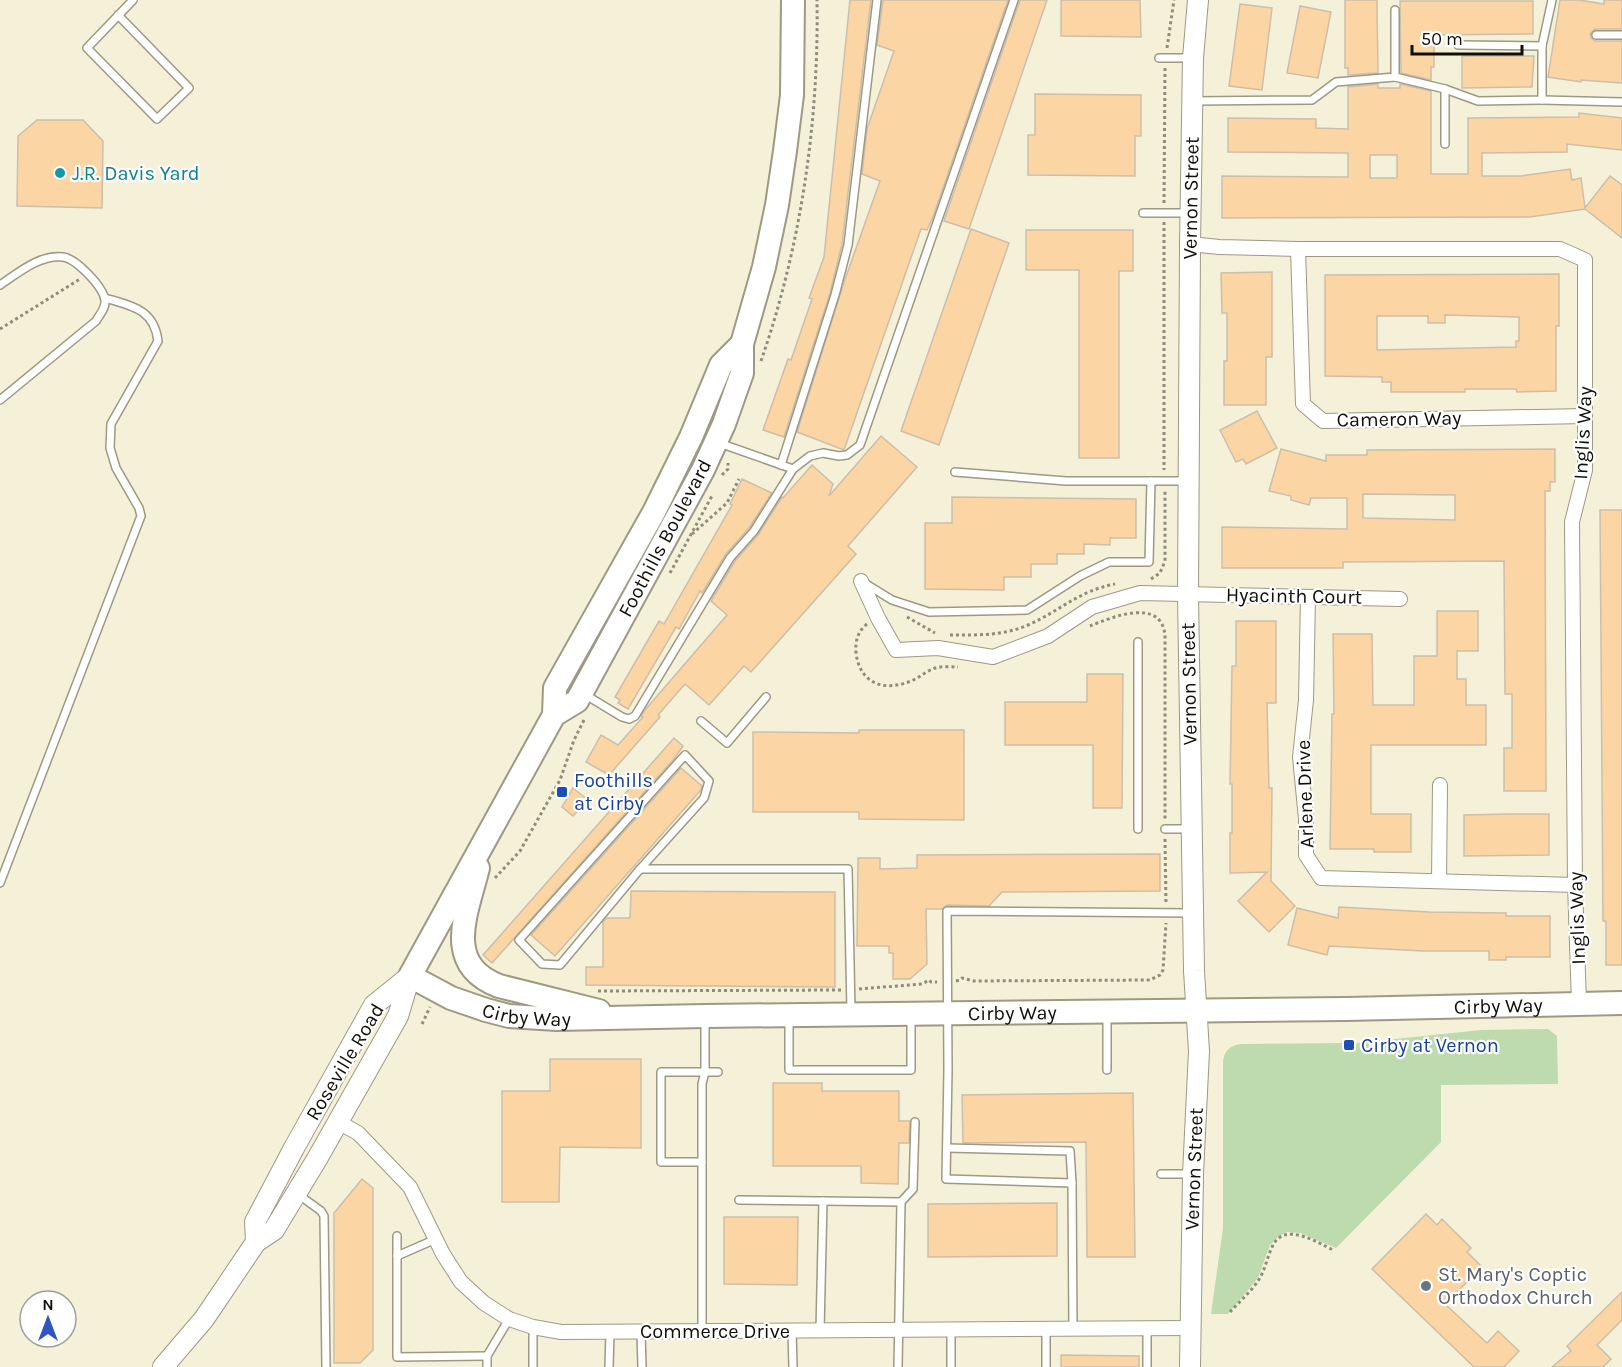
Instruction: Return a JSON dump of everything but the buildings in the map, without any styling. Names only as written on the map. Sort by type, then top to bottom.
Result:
[{"type":"main road","name":"Foothills Boulevard","points":[[554,715],[588,696],[724,445],[742,372],[742,344],[764,267],[777,205],[792,96],[793,0]]},
{"type":"main road","name":"Vernon Street","points":[[1190,1367],[1193,1173],[1199,1051],[1193,913],[1188,594],[1190,213],[1193,58],[1197,0]]},
{"type":"main road","name":"Foothills Boulevard","points":[[410,976],[554,715],[555,688],[654,512],[721,365],[742,344]]},
{"type":"main road","points":[[486,838],[464,927],[463,948],[472,970],[488,982],[499,986],[627,1018]]},
{"type":"main road","name":"Cirby Way","points":[[410,976],[451,998],[486,1011],[509,1016],[557,1019],[1346,1009],[1622,1003]]},
{"type":"main road","name":"Roseville Road","points":[[163,1367],[204,1319],[256,1242],[274,1230],[398,1016],[410,976]]},
{"type":"main road","name":"Roseville Road","points":[[256,1242],[255,1222],[374,1005],[410,976]]},
{"type":"street","name":"Inglis Way","points":[[1190,244],[1298,249],[1560,249],[1585,261],[1585,470],[1572,522],[1575,885],[1579,1003]]},
{"type":"street","name":"Cameron Way","points":[[1298,249],[1303,404],[1323,421],[1585,416]]},
{"type":"street","points":[[861,581],[878,618]]},
{"type":"street","name":"Hyacinth Court","points":[[878,618],[896,650],[938,648],[993,657],[1048,636],[1092,607],[1140,593],[1400,599]]},
{"type":"street","name":"Arlene Drive","points":[[1308,597],[1306,700],[1300,757],[1306,819],[1306,855],[1321,878],[1575,885]]},
{"type":"street","points":[[1439,881],[1440,785]]},
{"type":"street","name":"Commerce Drive","points":[[338,1122],[358,1133],[410,1187],[443,1254],[461,1282],[484,1303],[509,1319],[534,1327],[561,1332],[1190,1328]]},
{"type":"lane","points":[[118,15],[189,88],[156,119],[87,48],[118,15],[133,0]]},
{"type":"lane","points":[[782,465],[835,295],[848,245],[877,0]]},
{"type":"lane","points":[[588,696],[622,717],[629,719],[635,716],[730,558],[754,531],[793,469],[810,456],[823,453],[847,455],[860,446],[1014,0]]},
{"type":"lane","points":[[1542,100],[1542,46],[1552,0]]},
{"type":"lane","points":[[1395,10],[1395,77]]},
{"type":"lane","points":[[1596,35],[1622,35]]},
{"type":"lane","points":[[1458,45],[1542,46]]},
{"type":"lane","points":[[1163,58],[1193,58]]},
{"type":"lane","points":[[1192,101],[1312,100],[1336,82],[1395,77],[1445,89],[1478,101],[1622,102]]},
{"type":"lane","points":[[1445,89],[1445,144]]},
{"type":"lane","points":[[1143,213],[1190,213]]},
{"type":"lane","points":[[0,285],[25,268],[46,259],[63,257],[72,260],[88,274],[105,298],[144,311],[156,330],[158,341],[111,424],[110,448],[116,468],[139,508],[141,516],[0,884]]},
{"type":"lane","points":[[0,399],[96,321],[104,308],[105,298]]},
{"type":"lane","points":[[724,445],[793,469]]},
{"type":"lane","points":[[955,472],[1066,481],[1189,481]]},
{"type":"lane","points":[[861,581],[892,600],[929,612],[1027,610],[1080,576],[1109,562],[1149,562],[1151,481]]},
{"type":"lane","points":[[1138,642],[1138,829]]},
{"type":"lane","points":[[701,721],[727,742],[766,697]]},
{"type":"lane","points":[[685,755],[709,781],[704,798],[640,869],[560,965],[542,964],[519,940],[685,755]]},
{"type":"lane","points":[[1165,829],[1191,829]]},
{"type":"lane","points":[[640,869],[848,869],[851,1015]]},
{"type":"lane","points":[[1072,1183],[946,1179],[947,911],[1193,913]]},
{"type":"lane","points":[[1107,1011],[1107,1070]]},
{"type":"lane","points":[[789,1015],[789,1070],[911,1070],[911,1014]]},
{"type":"lane","points":[[702,1331],[702,1084],[705,1071],[705,1016]]},
{"type":"lane","points":[[702,1162],[661,1162],[661,1071],[718,1071]]},
{"type":"lane","points":[[898,1367],[901,1202],[913,1189],[915,1122]]},
{"type":"lane","points":[[947,1148],[1070,1151],[1073,1329]]},
{"type":"lane","points":[[1161,1173],[1193,1173]]},
{"type":"lane","points":[[297,1193],[321,1211],[324,1216],[326,1367]]},
{"type":"lane","points":[[739,1200],[901,1202]]},
{"type":"lane","points":[[820,1330],[823,1201]]},
{"type":"lane","points":[[397,1236],[397,1357],[487,1356]]},
{"type":"lane","points":[[397,1256],[436,1239]]},
{"type":"lane","points":[[488,1367],[487,1356],[509,1319]]},
{"type":"lane","points":[[533,1367],[534,1327]]},
{"type":"lane","points":[[1147,1328],[1147,1367]]},
{"type":"lane","points":[[951,1329],[951,1367]]},
{"type":"lane","points":[[1046,1329],[1046,1367]]},
{"type":"lane","points":[[792,1330],[793,1367]]},
{"type":"lane","points":[[609,1367],[610,1332]]},
{"type":"lane","points":[[641,1332],[642,1367]]},
{"type":"path","points":[[759,365],[785,279],[803,194],[814,94],[817,0]]},
{"type":"path","points":[[1143,582],[1160,573],[1165,561],[1163,58],[1174,0]]},
{"type":"path","points":[[0,329],[88,274]]},
{"type":"path","points":[[720,479],[728,469],[724,445]]},
{"type":"path","points":[[690,536],[727,503],[739,479]]},
{"type":"path","points":[[666,580],[715,488]]},
{"type":"path","points":[[946,635],[989,634],[1020,628],[1046,616],[1078,595],[1123,583]]},
{"type":"path","points":[[588,990],[850,989],[922,984],[929,980],[931,982],[962,978],[974,981],[1150,980],[1160,975],[1163,970],[1166,913],[1165,635],[1163,626],[1152,614],[1133,613],[1083,630]]},
{"type":"path","points":[[938,634],[900,615],[878,618],[861,628],[856,645],[861,670],[877,684],[893,687],[911,681],[933,669],[963,667]]},
{"type":"path","points":[[492,883],[524,845],[560,780],[588,696]]},
{"type":"path","points":[[1230,1312],[1260,1278],[1273,1244],[1280,1237],[1290,1234],[1300,1235],[1333,1250]]},
{"type":"green space","points":[[1548,1029],[1557,1036],[1558,1084],[1441,1085],[1441,1142],[1336,1248],[1300,1233],[1287,1232],[1279,1236],[1270,1245],[1258,1278],[1228,1314],[1211,1314],[1223,1228],[1223,1062],[1229,1049],[1242,1044],[1346,1043],[1346,1048],[1355,1048],[1357,1043],[1481,1030]]},
{"type":"place","name":"J.R. Davis Yard","points":[[60,173]]},
{"type":"place","name":"Foothills at Cirby","points":[[562,792]]},
{"type":"place","name":"Cirby at Vernon","points":[[1349,1045]]},
{"type":"place","name":"St. Mary's Coptic Orthodox Church","points":[[1426,1286]]}]
